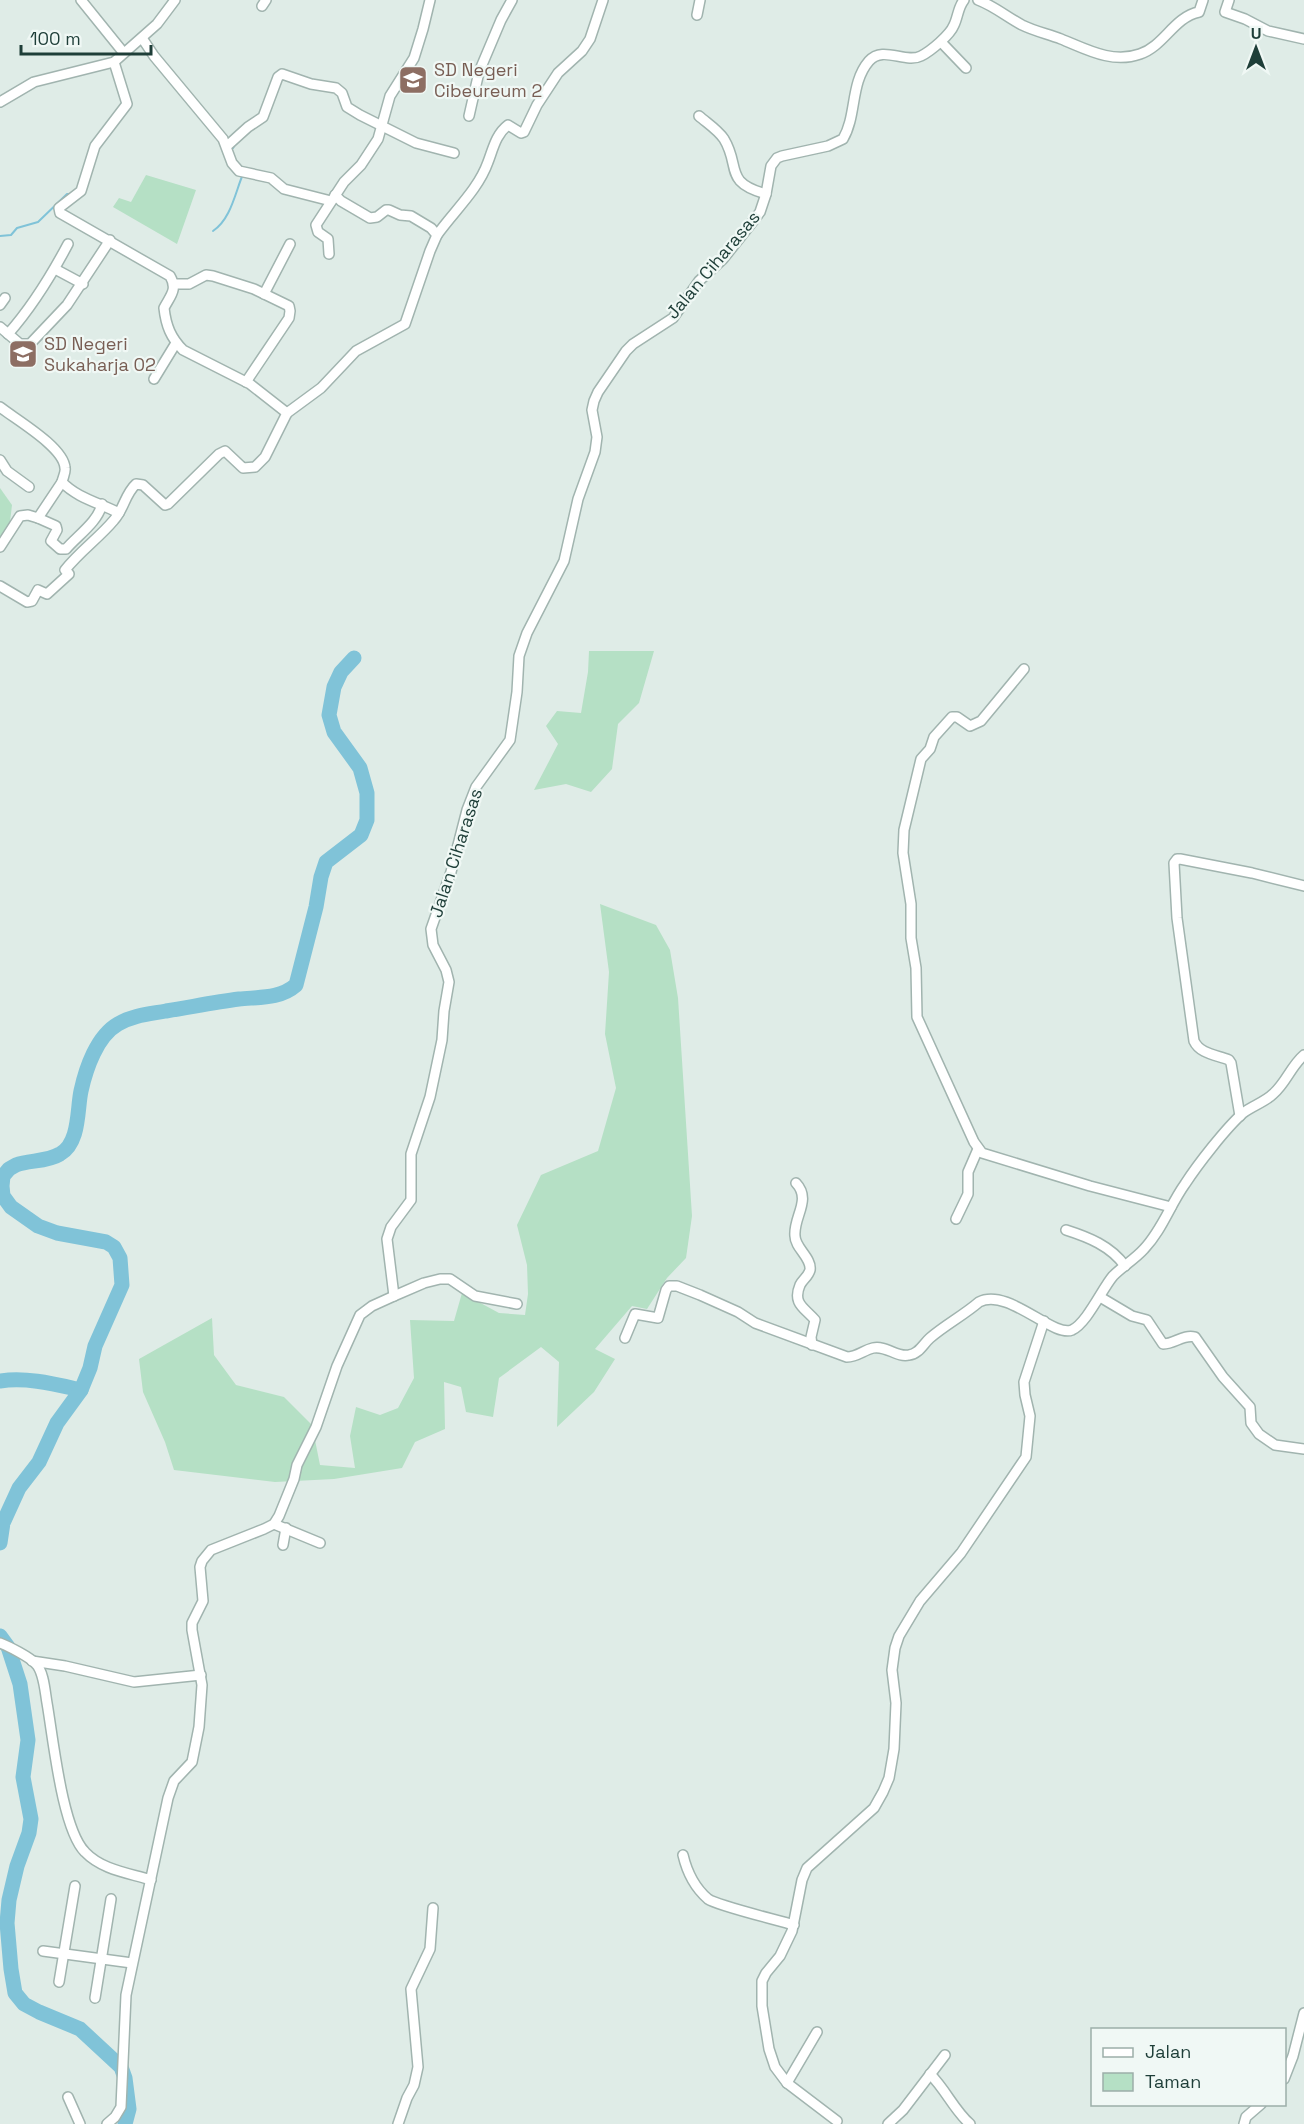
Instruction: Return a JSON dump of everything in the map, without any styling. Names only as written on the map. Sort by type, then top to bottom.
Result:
[{"type":"street","points":[[81,0],[123,52]]},
{"type":"street","points":[[0,102],[34,82],[114,62],[157,24],[175,0]]},
{"type":"street","points":[[329,254],[328,239],[318,232],[316,226],[344,182],[361,165],[378,139],[390,96],[414,58],[430,0]]},
{"type":"street","points":[[469,116],[479,72],[512,0]]},
{"type":"street","points":[[0,586],[27,602],[32,601],[38,590],[47,594],[69,574],[65,570],[77,555],[102,534],[119,513],[126,497],[136,484],[143,485],[165,505],[225,451],[243,468],[255,467],[265,457],[287,413],[321,388],[356,351],[405,324],[437,235],[480,178],[502,130],[508,125],[519,132],[524,132],[535,109],[558,74],[582,51],[590,39],[603,0]]},
{"type":"street","points":[[697,15],[700,0]]},
{"type":"street","name":"Jalan Ciharasas","points":[[394,1296],[387,1239],[391,1227],[411,1200],[411,1154],[430,1097],[442,1040],[449,982],[446,970],[433,945],[431,929],[451,872],[467,810],[476,787],[510,740],[517,692],[519,656],[527,633],[564,561],[578,500],[595,452],[597,437],[592,410],[594,401],[626,351],[673,318],[699,281],[723,259],[760,212],[771,166],[777,158],[828,146],[843,139],[852,117],[855,92],[861,74],[873,57],[892,54],[910,58],[921,57],[941,42],[954,27],[964,0]]},
{"type":"street","points":[[978,0],[1024,26],[1095,54],[1117,57],[1131,57],[1154,47],[1179,22],[1199,12],[1203,0]]},
{"type":"street","points":[[1229,0],[1225,12],[1245,19],[1261,29],[1304,39]]},
{"type":"street","points":[[142,38],[227,146],[232,163],[243,173],[267,177],[284,189],[333,198],[370,218],[377,218],[386,210],[411,216],[431,228],[437,235]]},
{"type":"street","points":[[941,42],[966,68]]},
{"type":"street","points":[[114,62],[127,104],[95,146],[81,191],[59,208],[60,213],[170,276],[175,284],[164,308],[165,321],[176,343],[183,350],[246,382],[287,413]]},
{"type":"street","points":[[227,146],[263,117],[281,74],[311,84],[336,88],[342,93],[349,108],[383,127],[428,148],[454,153]]},
{"type":"street","points":[[699,116],[724,139],[738,180],[766,194]]},
{"type":"street","points":[[0,327],[20,345],[30,344],[67,305],[110,240]]},
{"type":"street","points":[[8,334],[27,311],[55,269],[68,244]]},
{"type":"street","points":[[264,294],[290,244]]},
{"type":"street","points":[[55,269],[83,284]]},
{"type":"street","points":[[175,284],[189,284],[206,275],[228,280],[289,306],[291,312],[289,318],[246,382]]},
{"type":"street","points":[[154,379],[176,343]]},
{"type":"street","points":[[0,407],[34,430],[63,462],[65,468],[62,482],[38,518]]},
{"type":"street","points":[[0,460],[7,471],[29,487]]},
{"type":"street","points":[[62,482],[78,495],[119,513]]},
{"type":"street","points":[[0,547],[20,516],[28,515],[56,526],[57,530],[52,542],[63,550],[96,518],[101,511],[102,504]]},
{"type":"street","points":[[1024,669],[981,721],[970,726],[957,717],[952,717],[934,737],[930,749],[921,759],[904,830],[903,853],[911,904],[911,938],[916,968],[917,1017],[978,1149],[988,1156],[1171,1207]]},
{"type":"street","points":[[1240,1116],[1233,1068],[1229,1060],[1203,1052],[1194,1041],[1177,918],[1174,863],[1175,860],[1180,859],[1209,864],[1304,886]]},
{"type":"street","points":[[625,1338],[635,1314],[658,1318],[669,1286],[677,1286],[717,1302],[755,1323],[847,1358],[879,1347],[900,1355],[910,1355],[919,1350],[930,1338],[986,1299],[1002,1301],[1064,1330],[1073,1329],[1100,1297],[1113,1277],[1143,1251],[1185,1183],[1240,1116],[1272,1095],[1304,1054]]},
{"type":"street","points":[[956,1219],[968,1194],[968,1172],[978,1149]]},
{"type":"street","points":[[796,1183],[801,1188],[803,1197],[795,1237],[796,1244],[810,1270],[806,1280],[800,1285],[798,1301],[800,1307],[815,1320],[811,1337],[812,1346]]},
{"type":"street","points":[[1066,1230],[1089,1238],[1110,1250],[1125,1266]]},
{"type":"street","points":[[107,2124],[121,2107],[124,2010],[132,1963],[171,1788],[174,1780],[192,1762],[195,1753],[202,1703],[201,1675],[192,1630],[194,1617],[203,1601],[202,1561],[206,1554],[219,1546],[252,1535],[274,1524],[285,1503],[297,1464],[316,1427],[337,1366],[357,1321],[365,1311],[424,1283],[445,1279],[454,1281],[475,1296],[517,1304]]},
{"type":"street","points":[[1100,1297],[1132,1316],[1147,1320],[1163,1344],[1189,1336],[1195,1338],[1223,1377],[1250,1407],[1251,1423],[1259,1434],[1275,1445],[1304,1449]]},
{"type":"street","points":[[836,2123],[787,2083],[775,2067],[765,2029],[761,1988],[766,1972],[780,1956],[794,1925],[802,1880],[807,1868],[874,1808],[889,1778],[894,1749],[896,1703],[893,1658],[899,1636],[920,1600],[961,1553],[1026,1457],[1030,1416],[1024,1382],[1044,1321]]},
{"type":"street","points":[[274,1524],[320,1543]]},
{"type":"street","points":[[283,1545],[286,1528]]},
{"type":"street","points":[[2,1644],[37,1666],[45,1689],[65,1805],[80,1847],[98,1863],[152,1880]]},
{"type":"street","points":[[32,1661],[134,1682],[201,1675]]},
{"type":"street","points":[[683,1855],[692,1881],[710,1900],[794,1925]]},
{"type":"street","points":[[59,1982],[75,1886]]},
{"type":"street","points":[[95,1998],[111,1899]]},
{"type":"street","points":[[398,2124],[417,2075],[418,2052],[413,2027],[411,1989],[429,1949],[433,1908]]},
{"type":"street","points":[[43,1951],[132,1963]]},
{"type":"street","points":[[1286,2074],[1304,2013]]},
{"type":"street","points":[[787,2083],[816,2032]]},
{"type":"street","points":[[888,2124],[903,2110],[945,2055]]},
{"type":"street","points":[[930,2074],[970,2124]]},
{"type":"street","points":[[68,2097],[80,2124]]},
{"type":"street","points":[[1244,2124],[1246,2117],[1259,2106]]},
{"type":"green space","points":[[146,175],[196,190],[177,244],[113,207],[119,198],[131,202]]},
{"type":"green space","points":[[0,488],[12,505],[10,522],[0,545]]},
{"type":"green space","points":[[589,651],[654,651],[639,703],[618,724],[612,769],[591,792],[566,784],[534,790],[558,744],[546,726],[557,711],[581,713]]},
{"type":"green space","points":[[600,904],[656,925],[670,950],[678,998],[692,1216],[686,1258],[667,1278],[647,1309],[632,1306],[595,1349],[615,1359],[594,1392],[557,1427],[559,1362],[541,1347],[499,1378],[493,1417],[466,1412],[461,1387],[444,1382],[445,1429],[415,1442],[402,1468],[334,1479],[275,1482],[174,1470],[165,1442],[143,1392],[139,1359],[212,1318],[214,1355],[236,1385],[284,1397],[312,1425],[320,1465],[355,1468],[350,1436],[356,1407],[380,1415],[398,1408],[414,1378],[410,1320],[454,1321],[462,1293],[499,1313],[525,1315],[528,1294],[527,1265],[517,1225],[541,1175],[598,1151],[616,1088],[605,1034],[609,972]]},
{"type":"waterway","points":[[233,148],[236,143]]},
{"type":"waterway","points":[[213,231],[228,213],[243,174]]},
{"type":"waterway","points":[[0,236],[11,235],[17,228],[38,222],[67,194],[71,194]]},
{"type":"waterway","points":[[0,1543],[3,1523],[19,1488],[39,1462],[57,1423],[81,1390],[90,1368],[95,1346],[122,1285],[120,1258],[114,1247],[106,1242],[57,1233],[38,1226],[11,1207],[3,1196],[3,1176],[16,1165],[49,1158],[66,1149],[74,1134],[81,1091],[89,1063],[98,1044],[118,1024],[148,1014],[230,1000],[276,995],[296,985],[326,862],[361,835],[367,820],[367,793],[360,768],[334,732],[329,715],[334,687],[341,672],[354,658]]},
{"type":"waterway","points":[[0,1381],[51,1383],[81,1390]]},
{"type":"waterway","points":[[0,1636],[8,1647],[20,1684],[28,1740],[23,1777],[31,1819],[9,1900],[7,1923],[15,1993],[24,2004],[80,2029],[121,2067],[125,2078],[129,2109],[125,2124]]},
{"type":"place","name":"SD Negeri Cibeureum 2","points":[[413,80]]},
{"type":"place","name":"SD Negeri Sukaharja 02","points":[[23,354]]}]
